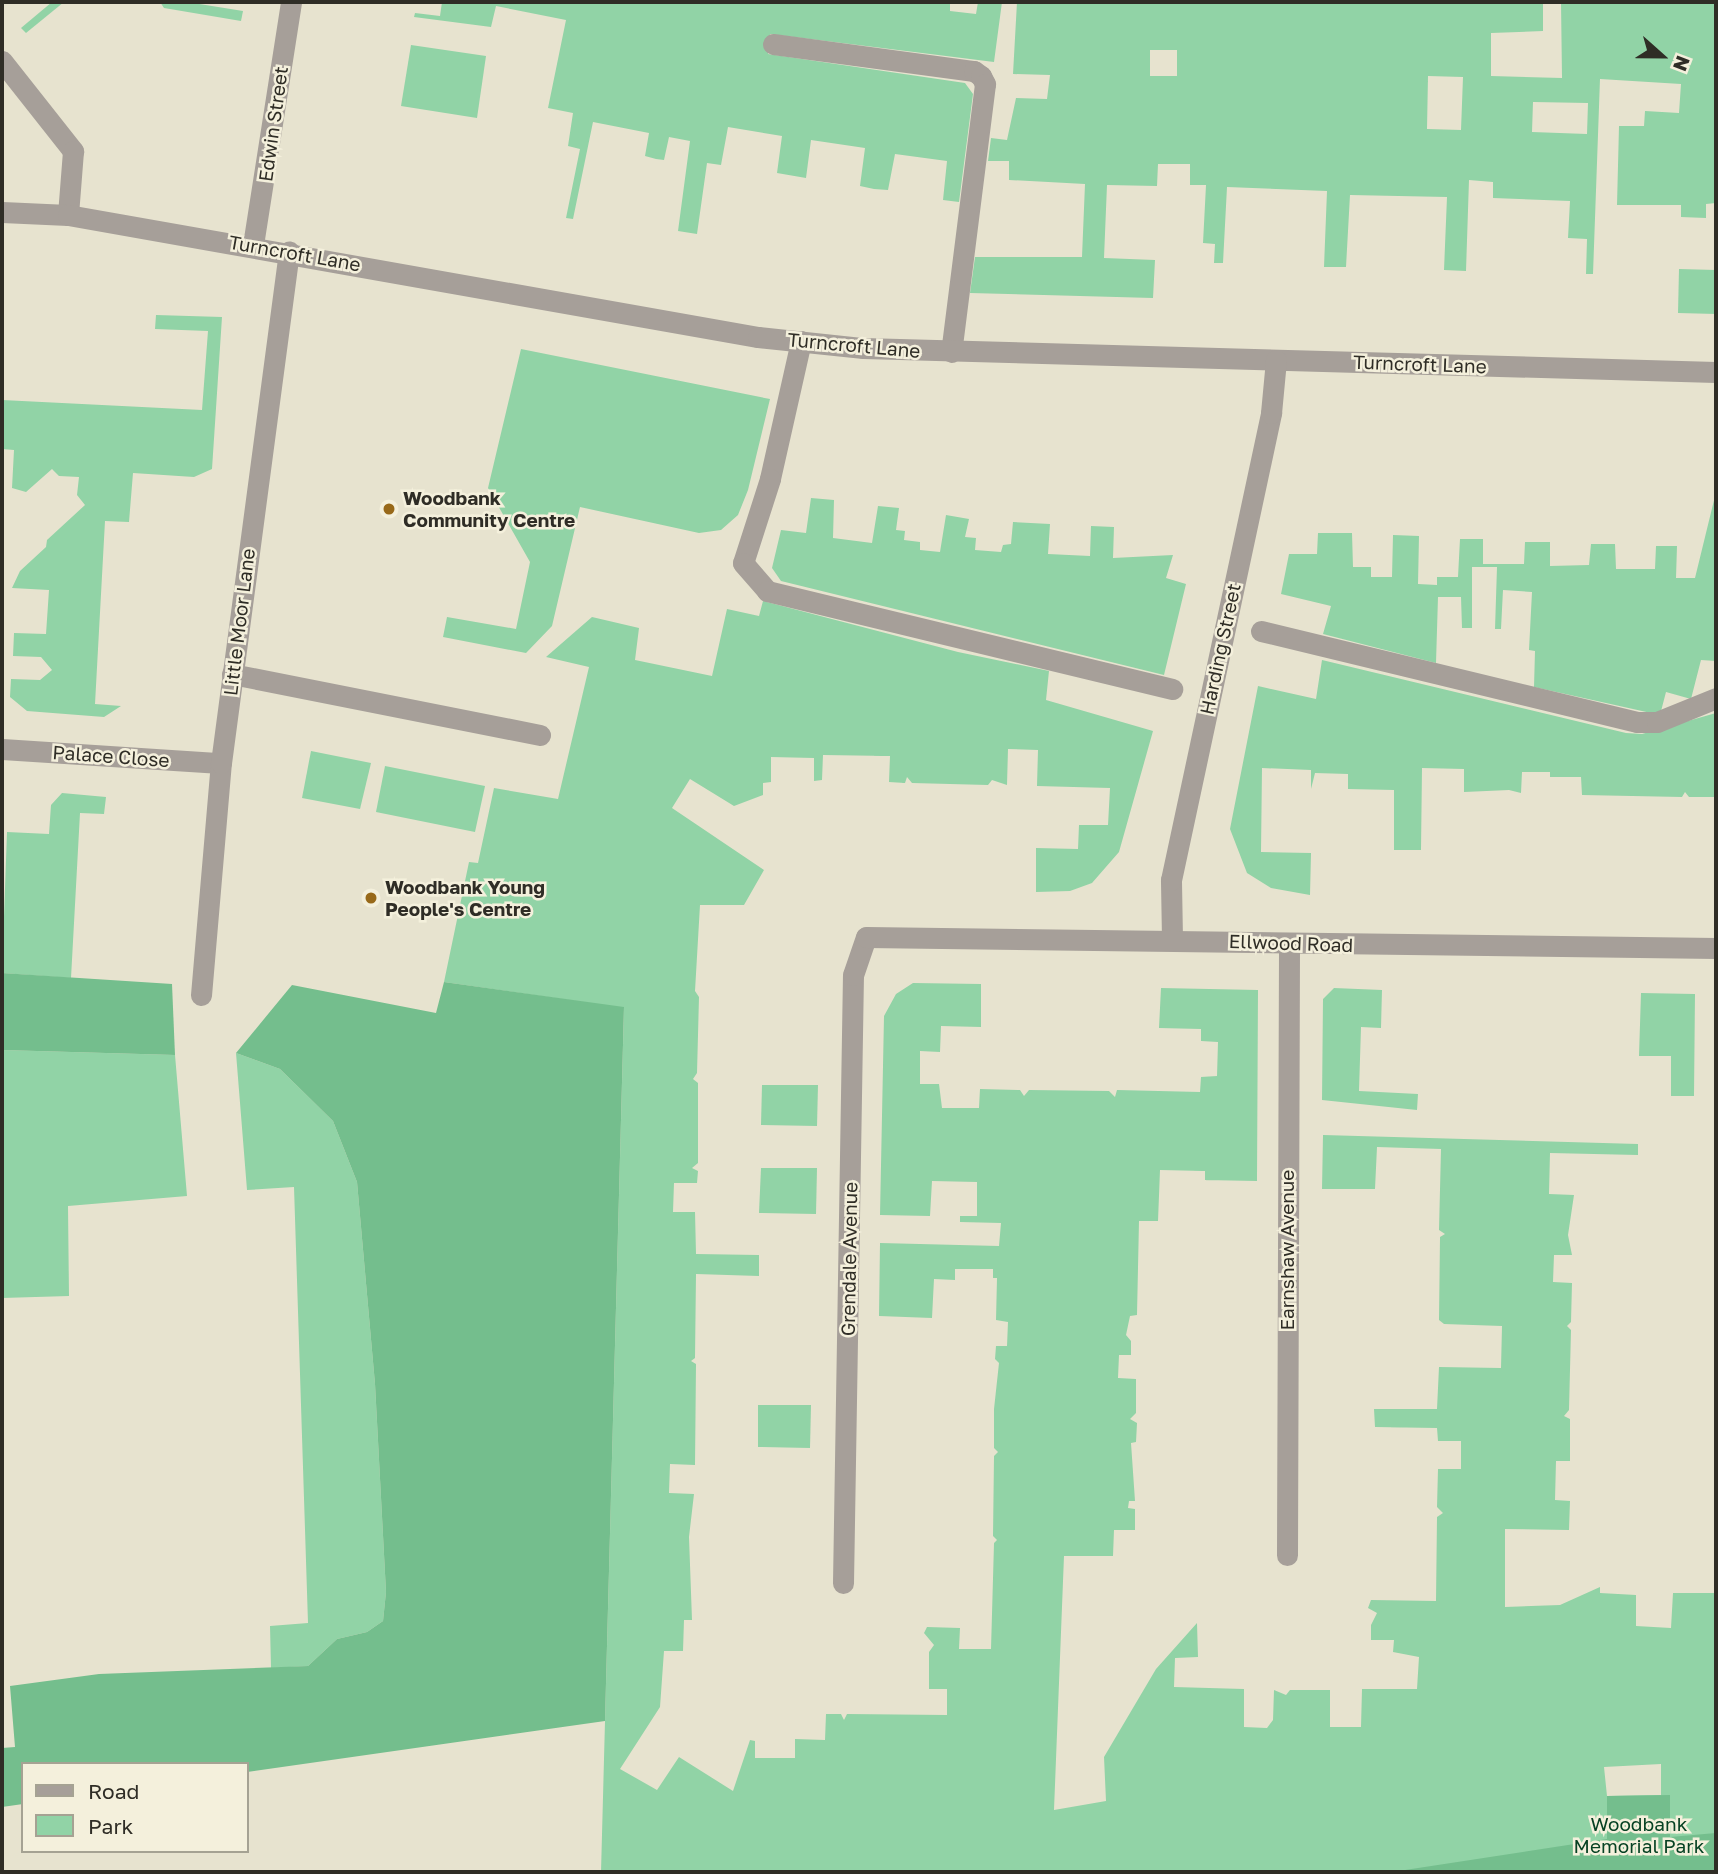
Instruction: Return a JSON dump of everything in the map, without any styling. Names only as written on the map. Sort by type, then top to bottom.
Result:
[{"type":"street","name":"Edwin Street","points":[[253,245],[291,2]]},
{"type":"street","points":[[772,44],[974,71],[981,76],[985,84],[951,352]]},
{"type":"street","points":[[2,61],[73,151],[68,215]]},
{"type":"street","name":"Turncroft Lane","points":[[2,212],[68,215],[800,341],[951,352],[1716,372]]},
{"type":"street","name":"Little Moor Lane","points":[[201,995],[221,764],[289,251]]},
{"type":"street","points":[[800,341],[770,479],[743,563],[768,591],[1172,689]]},
{"type":"street","name":"Harding Street","points":[[1172,939],[1171,880],[1270,413],[1276,360]]},
{"type":"street","points":[[1261,631],[1637,722],[1657,722],[1716,698]]},
{"type":"street","points":[[232,674],[540,735]]},
{"type":"street","name":"Palace Close","points":[[2,749],[221,764]]},
{"type":"street","name":"Ellwood Road","points":[[866,937],[1716,948]]},
{"type":"street","name":"Grendale Avenue","points":[[844,1583],[853,975],[866,937]]},
{"type":"street","name":"Earnshaw Avenue","points":[[1287,1555],[1289,944]]},
{"type":"green space","points":[[52,2],[64,2],[26,33],[21,28]]},
{"type":"green space","points":[[160,2],[187,2],[243,11],[241,21],[164,8]]},
{"type":"green space","points":[[442,2],[950,2],[950,11],[976,14],[978,2],[1002,2],[994,62],[770,34],[768,54],[965,83],[973,94],[959,202],[943,200],[947,161],[895,154],[888,190],[874,189],[860,186],[865,148],[811,140],[806,178],[777,173],[782,136],[728,127],[721,165],[707,163],[697,234],[678,231],[690,141],[669,137],[664,160],[656,159],[645,156],[649,133],[593,122],[573,219],[566,218],[580,149],[568,146],[573,113],[548,108],[566,20],[496,6],[491,27],[414,17],[415,13],[440,16]]},
{"type":"green space","points":[[1017,2],[1543,2],[1543,31],[1491,33],[1491,76],[1562,78],[1561,2],[1716,2],[1716,203],[1706,204],[1706,218],[1681,217],[1681,205],[1617,205],[1619,126],[1644,126],[1645,111],[1679,113],[1681,84],[1600,79],[1593,274],[1586,274],[1587,239],[1568,238],[1570,201],[1493,198],[1493,182],[1469,180],[1466,271],[1444,270],[1447,197],[1350,195],[1346,267],[1324,267],[1327,191],[1227,187],[1223,263],[1214,263],[1215,244],[1203,243],[1206,185],[1190,185],[1190,164],[1158,164],[1157,186],[1107,185],[1104,258],[1155,260],[1153,298],[970,293],[975,257],[1082,257],[1085,184],[1009,180],[1009,161],[988,161],[991,138],[1007,140],[1016,98],[1047,99],[1050,75],[1013,74]],"holes":[[[1150,50],[1177,50],[1177,76],[1150,76]],[[1428,76],[1463,77],[1461,130],[1427,129]],[[1533,102],[1588,103],[1587,134],[1532,132]]]},
{"type":"green space","points":[[411,45],[486,56],[477,118],[401,106]]},
{"type":"green space","points":[[1679,269],[1716,270],[1716,314],[1678,313]]},
{"type":"green space","points":[[156,315],[222,317],[212,469],[194,477],[133,473],[129,522],[105,521],[95,704],[121,706],[104,717],[27,711],[10,697],[11,679],[40,680],[52,670],[41,657],[13,656],[14,633],[46,634],[49,590],[12,588],[20,571],[46,547],[47,540],[85,505],[77,495],[79,477],[59,476],[52,469],[26,492],[12,488],[14,450],[2,449],[2,400],[202,410],[208,331],[155,329]]},
{"type":"green space","points":[[521,349],[770,399],[748,490],[738,515],[721,530],[699,533],[580,507],[552,626],[526,653],[443,637],[447,617],[516,629],[530,562],[488,488]]},
{"type":"green space","points":[[1716,492],[1716,661],[1701,660],[1691,699],[1666,692],[1660,715],[1534,687],[1535,651],[1529,650],[1532,592],[1503,590],[1501,629],[1495,629],[1497,567],[1472,567],[1472,628],[1462,628],[1461,597],[1438,597],[1436,663],[1323,634],[1331,606],[1281,594],[1289,554],[1317,554],[1318,533],[1352,533],[1353,567],[1371,567],[1371,577],[1392,577],[1393,535],[1419,536],[1418,584],[1437,585],[1437,577],[1458,577],[1460,539],[1483,539],[1483,564],[1524,564],[1525,542],[1550,542],[1550,566],[1589,565],[1591,544],[1615,544],[1616,569],[1655,569],[1656,546],[1677,546],[1676,578],[1695,578]]},
{"type":"green space","points":[[811,498],[834,500],[833,538],[872,543],[878,506],[899,508],[896,530],[905,531],[904,540],[920,542],[920,550],[940,552],[946,515],[969,519],[965,537],[976,538],[975,550],[1001,552],[1003,545],[1011,544],[1013,522],[1050,524],[1048,554],[1090,556],[1091,526],[1114,527],[1113,558],[1173,555],[1166,578],[1186,584],[1164,675],[781,581],[772,568],[781,530],[806,533]]},
{"type":"green space","points":[[763,601],[958,652],[1049,671],[1046,700],[1153,731],[1119,852],[1092,883],[1070,891],[1036,892],[1036,848],[1078,849],[1079,825],[1108,825],[1110,788],[1037,786],[1038,750],[1008,749],[1007,785],[992,780],[988,785],[912,783],[907,777],[905,783],[889,782],[890,756],[823,755],[822,780],[814,781],[814,758],[771,757],[771,782],[763,783],[763,795],[734,806],[690,779],[672,808],[764,870],[744,905],[700,905],[695,991],[699,997],[697,1073],[693,1079],[698,1083],[698,1163],[692,1168],[698,1171],[697,1183],[674,1183],[673,1212],[695,1212],[696,1254],[759,1255],[759,1276],[696,1274],[695,1358],[691,1361],[696,1364],[695,1465],[670,1464],[669,1493],[694,1494],[689,1537],[692,1620],[684,1620],[683,1651],[664,1651],[660,1707],[620,1769],[657,1790],[679,1757],[733,1791],[750,1740],[755,1741],[755,1758],[795,1758],[795,1739],[825,1740],[826,1714],[841,1714],[844,1720],[847,1714],[947,1715],[947,1689],[929,1689],[929,1652],[934,1645],[924,1633],[927,1627],[960,1628],[959,1649],[991,1649],[994,1543],[997,1540],[993,1536],[994,1456],[998,1452],[994,1448],[994,1409],[999,1363],[995,1359],[996,1346],[1007,1346],[1008,1322],[996,1320],[997,1278],[993,1278],[993,1269],[955,1269],[955,1280],[934,1279],[932,1318],[879,1316],[880,1243],[999,1246],[1001,1223],[960,1222],[960,1216],[977,1216],[977,1182],[932,1181],[930,1216],[880,1215],[884,1016],[896,994],[913,983],[981,984],[981,1027],[941,1026],[940,1052],[920,1051],[920,1084],[939,1084],[942,1108],[979,1108],[980,1089],[1020,1090],[1024,1096],[1029,1090],[1109,1091],[1115,1097],[1117,1090],[1200,1092],[1201,1077],[1217,1076],[1218,1042],[1201,1041],[1201,1029],[1159,1028],[1161,988],[1258,990],[1257,1181],[1205,1180],[1205,1171],[1160,1170],[1158,1221],[1139,1221],[1137,1315],[1130,1316],[1126,1335],[1131,1341],[1131,1355],[1119,1355],[1118,1378],[1136,1379],[1136,1413],[1130,1419],[1137,1423],[1136,1442],[1131,1443],[1135,1501],[1129,1501],[1128,1508],[1135,1509],[1135,1530],[1114,1530],[1113,1556],[1064,1556],[1054,1810],[1106,1801],[1104,1757],[1156,1669],[1197,1623],[1198,1657],[1175,1658],[1174,1687],[1244,1689],[1244,1727],[1267,1728],[1273,1720],[1274,1690],[1286,1695],[1290,1690],[1330,1690],[1330,1727],[1361,1727],[1362,1689],[1417,1689],[1419,1657],[1393,1652],[1394,1640],[1371,1640],[1371,1625],[1377,1613],[1368,1608],[1371,1600],[1436,1601],[1437,1517],[1443,1513],[1437,1507],[1438,1469],[1461,1469],[1461,1441],[1438,1441],[1437,1428],[1375,1427],[1374,1409],[1437,1409],[1439,1367],[1501,1368],[1502,1326],[1444,1324],[1439,1320],[1440,1237],[1445,1234],[1439,1230],[1441,1149],[1377,1147],[1375,1189],[1322,1189],[1323,1135],[1638,1144],[1638,1155],[1550,1153],[1549,1194],[1574,1195],[1568,1235],[1572,1255],[1554,1255],[1553,1282],[1572,1283],[1571,1322],[1567,1326],[1571,1330],[1569,1410],[1564,1416],[1570,1419],[1570,1461],[1556,1461],[1555,1500],[1570,1501],[1569,1530],[1505,1529],[1505,1607],[1560,1605],[1600,1587],[1600,1593],[1636,1595],[1636,1626],[1671,1628],[1673,1593],[1716,1593],[1716,1872],[601,1872],[624,1008],[444,982],[469,862],[478,863],[494,788],[558,799],[589,667],[546,657],[592,617],[639,628],[635,660],[712,676],[727,609],[759,616]],"holes":[[[1661,1764],[1661,1795],[1607,1796],[1604,1767]]]},
{"type":"green space","points":[[1322,660],[1626,733],[1642,734],[1716,713],[1716,797],[1689,797],[1685,792],[1682,797],[1582,795],[1581,777],[1550,777],[1550,772],[1522,772],[1521,793],[1509,790],[1464,792],[1464,769],[1422,768],[1421,850],[1394,850],[1394,790],[1348,789],[1348,774],[1315,773],[1311,789],[1311,770],[1262,768],[1261,852],[1311,853],[1310,895],[1271,888],[1247,873],[1230,829],[1258,686],[1316,699]]},
{"type":"green space","points":[[311,751],[371,763],[360,809],[302,798]]},
{"type":"green space","points":[[385,766],[485,786],[475,832],[376,812]]},
{"type":"green space","points":[[62,793],[106,797],[104,814],[80,813],[71,978],[2,973],[7,832],[49,834],[51,805]]},
{"type":"green space","points":[[2,973],[172,984],[175,1055],[2,1050]]},
{"type":"green space","points":[[444,982],[624,1007],[605,1721],[248,1772],[248,1762],[21,1762],[21,1804],[2,1807],[2,1748],[15,1747],[10,1686],[99,1674],[308,1666],[337,1639],[367,1632],[383,1621],[386,1592],[375,1384],[357,1182],[333,1121],[280,1069],[236,1053],[292,985],[436,1013]]},
{"type":"green space","points":[[1334,988],[1382,990],[1381,1028],[1361,1027],[1359,1091],[1418,1094],[1417,1110],[1322,1100],[1323,999]]},
{"type":"green space","points":[[1641,993],[1695,994],[1694,1096],[1671,1096],[1671,1056],[1639,1056]]},
{"type":"green space","points":[[2,1050],[175,1055],[187,1196],[68,1206],[69,1296],[2,1298]]},
{"type":"green space","points":[[236,1053],[280,1069],[333,1121],[357,1182],[375,1384],[386,1592],[383,1621],[367,1632],[337,1639],[308,1666],[271,1668],[270,1626],[308,1623],[294,1187],[247,1190]]},
{"type":"green space","points":[[762,1085],[818,1085],[817,1126],[761,1125]]},
{"type":"green space","points":[[761,1168],[817,1168],[816,1214],[759,1213]]},
{"type":"green space","points":[[758,1405],[811,1405],[810,1448],[758,1447]]},
{"type":"green space","name":"Woodbank Memorial Park","points":[[1670,1795],[1670,1837],[1716,1833],[1716,1872],[1392,1872],[1607,1839],[1607,1796]]},
{"type":"place","name":"Woodbank Community Centre","points":[[389,509]]},
{"type":"place","name":"Woodbank Young People's Centre","points":[[371,898]]}]
